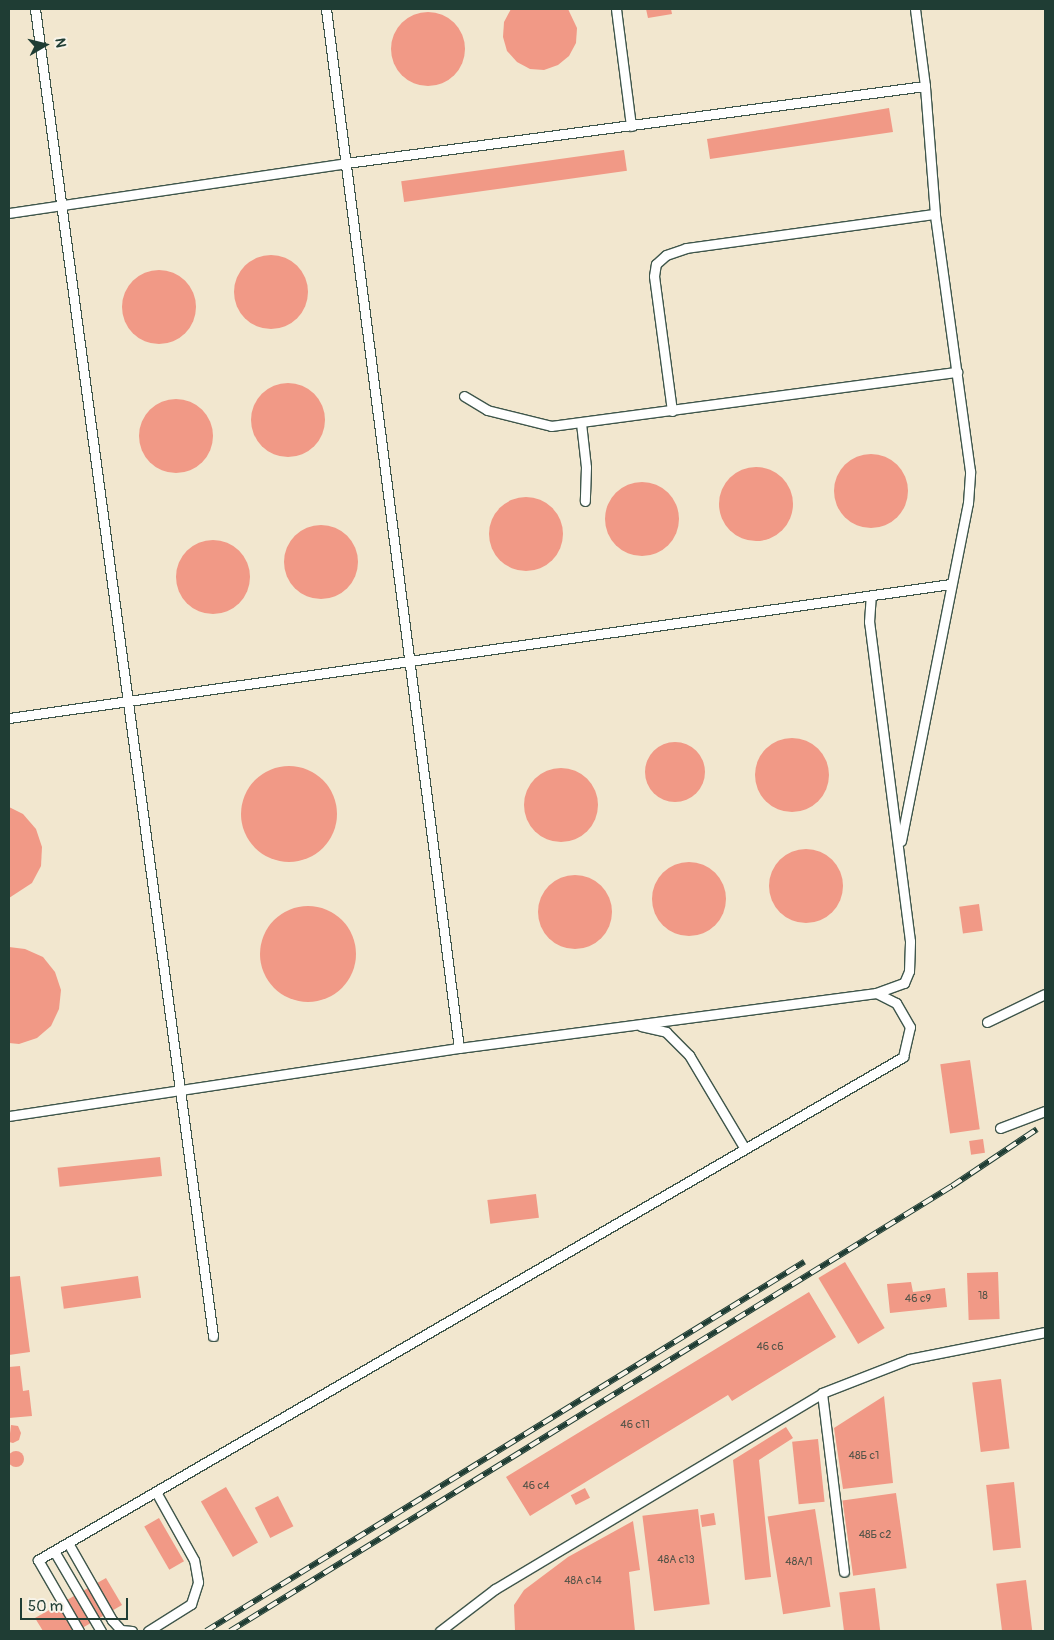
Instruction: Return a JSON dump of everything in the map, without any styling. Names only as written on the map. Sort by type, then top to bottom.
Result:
[{"type":"lane","points":[[36,9],[213,1336]]},
{"type":"lane","points":[[326,9],[459,1048]]},
{"type":"lane","points":[[616,9],[631,126]]},
{"type":"lane","points":[[899,850],[950,584],[968,502],[970,471],[935,214],[925,86],[915,9]]},
{"type":"lane","points":[[9,212],[346,163],[925,86]]},
{"type":"lane","points":[[672,411],[654,276],[656,264],[666,255],[696,246],[935,214]]},
{"type":"lane","points":[[464,396],[487,410],[551,426],[958,372]]},
{"type":"lane","points":[[581,423],[586,466],[585,502]]},
{"type":"lane","points":[[9,718],[950,584]]},
{"type":"lane","points":[[9,1116],[181,1092],[459,1048],[876,993],[904,983],[909,971],[910,941],[869,622],[871,596]]},
{"type":"lane","points":[[79,1631],[38,1560],[903,1057],[910,1027],[896,1003],[876,993]]},
{"type":"lane","points":[[987,1022],[1045,994]]},
{"type":"lane","points":[[636,1025],[666,1032],[689,1055],[745,1149]]},
{"type":"lane","points":[[1000,1128],[1045,1111]]},
{"type":"lane","points":[[440,1631],[495,1589],[822,1393],[909,1359],[1045,1332]]},
{"type":"lane","points":[[822,1393],[844,1572]]},
{"type":"lane","points":[[148,1631],[191,1604],[198,1582],[194,1560],[156,1492]]},
{"type":"lane","points":[[68,1543],[112,1620],[121,1630],[132,1631]]},
{"type":"lane","points":[[54,1551],[101,1631]]},
{"type":"building","points":[[511,9],[568,9],[577,28],[576,43],[569,56],[558,65],[544,70],[530,69],[517,62],[507,51],[503,37],[504,22]]},
{"type":"building","points":[[646,9],[671,9],[672,14],[648,18]]},
{"type":"building","points":[[428,12],[449,18],[459,28],[465,49],[459,70],[449,80],[428,86],[407,80],[397,70],[391,49],[397,28],[407,18]]},
{"type":"building","points":[[889,108],[893,132],[710,159],[707,139]]},
{"type":"building","points":[[624,150],[627,171],[404,202],[401,181]]},
{"type":"building","points":[[271,255],[292,261],[302,271],[308,292],[302,313],[292,323],[271,329],[250,323],[240,313],[234,292],[240,271],[250,261]]},
{"type":"building","points":[[159,270],[180,276],[190,286],[196,307],[190,328],[180,338],[159,344],[138,338],[128,328],[122,307],[128,286],[138,276]]},
{"type":"building","points":[[288,383],[309,389],[319,399],[325,420],[319,441],[309,451],[288,457],[267,451],[257,441],[251,420],[257,399],[267,389]]},
{"type":"building","points":[[176,399],[197,405],[207,415],[213,436],[207,457],[197,467],[176,473],[155,467],[145,457],[139,436],[145,415],[155,405]]},
{"type":"building","points":[[871,454],[892,460],[902,470],[908,491],[902,512],[892,522],[871,528],[850,522],[840,512],[834,491],[840,470],[850,460]]},
{"type":"building","points":[[756,467],[777,473],[787,483],[793,504],[787,525],[777,535],[756,541],[735,535],[725,525],[719,504],[725,483],[735,473]]},
{"type":"building","points":[[642,482],[663,488],[673,498],[679,519],[673,540],[663,550],[642,556],[621,550],[611,540],[605,519],[611,498],[621,488]]},
{"type":"building","points":[[526,497],[547,503],[557,513],[563,534],[557,555],[547,565],[526,571],[505,565],[495,555],[489,534],[495,513],[505,503]]},
{"type":"building","points":[[321,525],[342,531],[352,541],[358,562],[352,583],[342,593],[321,599],[300,593],[290,583],[284,562],[290,541],[300,531]]},
{"type":"building","points":[[213,540],[234,546],[244,556],[250,577],[244,598],[234,608],[213,614],[192,608],[182,598],[176,577],[182,556],[192,546]]},
{"type":"building","points":[[792,738],[813,744],[823,754],[829,775],[823,796],[813,806],[792,812],[771,806],[761,796],[755,775],[761,754],[771,744]]},
{"type":"building","points":[[675,742],[692,747],[700,755],[705,772],[700,789],[692,797],[675,802],[658,797],[650,789],[645,772],[650,755],[658,747]]},
{"type":"building","points":[[289,766],[307,770],[323,780],[333,796],[337,814],[333,832],[323,848],[307,858],[289,862],[271,858],[255,848],[245,832],[241,814],[245,796],[255,780],[271,770]]},
{"type":"building","points":[[561,768],[582,774],[592,784],[598,805],[592,826],[582,836],[561,842],[540,836],[530,826],[524,805],[530,784],[540,774]]},
{"type":"building","points":[[9,807],[23,814],[36,829],[42,847],[41,866],[32,883],[9,898]]},
{"type":"building","points":[[806,849],[827,855],[837,865],[843,886],[837,907],[827,917],[806,923],[785,917],[775,907],[769,886],[775,865],[785,855]]},
{"type":"building","points":[[689,862],[710,868],[720,878],[726,899],[720,920],[710,930],[689,936],[668,930],[658,920],[652,899],[658,878],[668,868]]},
{"type":"building","points":[[575,875],[596,881],[606,891],[612,912],[606,933],[596,943],[575,949],[554,943],[544,933],[538,912],[544,891],[554,881]]},
{"type":"building","points":[[979,904],[983,931],[963,934],[959,907]]},
{"type":"building","points":[[308,906],[326,910],[342,920],[352,936],[356,954],[352,972],[342,988],[326,998],[308,1002],[290,998],[274,988],[264,972],[260,954],[264,936],[274,920],[290,910]]},
{"type":"building","points":[[9,947],[25,949],[43,957],[55,972],[61,990],[59,1009],[51,1026],[37,1038],[19,1044],[9,1043]]},
{"type":"building","points":[[970,1060],[980,1129],[950,1133],[940,1064]]},
{"type":"building","points":[[983,1139],[985,1153],[971,1155],[969,1141]]},
{"type":"building","points":[[160,1157],[162,1176],[60,1187],[58,1168]]},
{"type":"building","points":[[536,1194],[539,1218],[490,1224],[487,1200]]},
{"type":"building","points":[[845,1262],[885,1328],[858,1344],[818,1278]]},
{"type":"building","points":[[998,1272],[1000,1319],[969,1320],[967,1273]]},
{"type":"building","points":[[20,1276],[30,1352],[9,1355],[9,1277]]},
{"type":"building","points":[[138,1276],[141,1298],[64,1309],[61,1287]]},
{"type":"building","points":[[911,1282],[913,1292],[945,1288],[947,1307],[890,1313],[887,1284]]},
{"type":"building","points":[[809,1292],[836,1337],[732,1401],[728,1395],[530,1516],[506,1477]]},
{"type":"building","points":[[20,1366],[23,1391],[29,1390],[32,1416],[9,1418],[9,1367]]},
{"type":"building","points":[[1001,1379],[1010,1448],[981,1452],[972,1383]]},
{"type":"building","points":[[884,1396],[893,1483],[843,1489],[834,1428]]},
{"type":"building","points":[[11,1425],[18,1426],[21,1433],[19,1440],[13,1443],[9,1442]]},
{"type":"building","points":[[786,1427],[793,1438],[759,1460],[771,1577],[745,1580],[733,1460]]},
{"type":"building","points":[[818,1439],[825,1502],[799,1504],[792,1442]]},
{"type":"building","points":[[13,1451],[19,1451],[24,1456],[22,1465],[13,1467],[8,1462],[8,1456]]},
{"type":"building","points":[[1014,1482],[1021,1548],[993,1551],[986,1485]]},
{"type":"building","points":[[226,1487],[258,1542],[233,1557],[201,1502]]},
{"type":"building","points":[[585,1488],[590,1498],[576,1505],[571,1495]]},
{"type":"building","points":[[896,1493],[907,1568],[853,1576],[843,1501]]},
{"type":"building","points":[[278,1496],[293,1526],[270,1538],[255,1508]]},
{"type":"building","points":[[698,1509],[710,1604],[654,1611],[642,1516]]},
{"type":"building","points":[[815,1509],[830,1607],[783,1614],[768,1517]]},
{"type":"building","points":[[714,1513],[716,1525],[702,1527],[700,1515]]},
{"type":"building","points":[[159,1518],[184,1561],[169,1570],[144,1526]]},
{"type":"building","points":[[633,1521],[640,1570],[629,1572],[635,1631],[515,1631],[514,1605],[524,1590],[568,1557]]},
{"type":"building","points":[[106,1578],[122,1605],[77,1631],[43,1631],[35,1618]]},
{"type":"building","points":[[1026,1580],[1032,1631],[1002,1631],[996,1584]]},
{"type":"building","points":[[875,1588],[880,1631],[844,1631],[839,1592]]},
{"type":"railway","points":[[230,1631],[952,1186],[1037,1129]]},
{"type":"railway","points":[[206,1631],[804,1262]]}]
